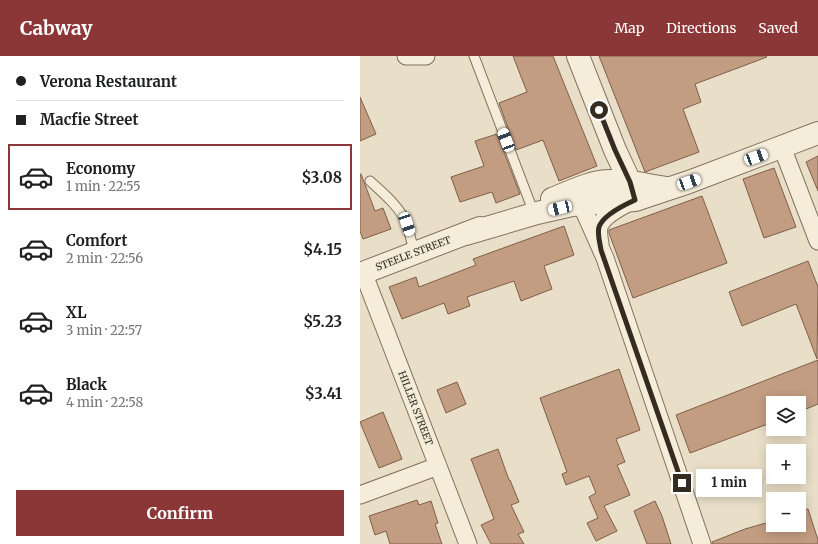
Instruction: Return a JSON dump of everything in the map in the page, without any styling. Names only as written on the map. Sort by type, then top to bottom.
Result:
[{"type":"street","points":[[406,56],[426,56]]},
{"type":"street","points":[[578,56],[632,191],[601,223],[599,234],[601,250]]},
{"type":"street","name":"STEELE STREET","points":[[362,273],[592,184],[608,181],[632,191],[672,188],[818,134]]},
{"type":"street","points":[[782,147],[818,241]]},
{"type":"street","name":"STEELE STREET","points":[[466,234],[537,213],[581,204],[623,202],[632,191]]},
{"type":"street","points":[[581,204],[601,250],[702,544]]},
{"type":"street","name":"HILLER STREET","points":[[362,273],[468,544]]},
{"type":"street","points":[[360,495],[438,466]]},
{"type":"lane","points":[[474,56],[532,208]]},
{"type":"lane","points":[[370,181],[392,201],[402,215],[407,224],[415,252]]},
{"type":"building","points":[[513,56],[553,56],[597,166],[559,181],[543,140],[516,150],[499,103],[527,92]]},
{"type":"building","points":[[599,56],[767,57],[695,84],[701,102],[683,109],[699,152],[645,172]]},
{"type":"building","points":[[360,97],[376,134],[360,141]]},
{"type":"building","points":[[497,134],[520,194],[496,203],[492,192],[460,202],[451,177],[484,166],[475,141]]},
{"type":"building","points":[[818,156],[818,191],[806,162]]},
{"type":"building","points":[[774,168],[796,227],[764,238],[743,179]]},
{"type":"building","points":[[360,174],[375,211],[383,208],[391,229],[363,239],[360,231]]},
{"type":"building","points":[[702,196],[727,263],[633,298],[609,230]]},
{"type":"building","points":[[564,226],[574,255],[544,266],[552,289],[521,301],[514,281],[467,297],[470,306],[448,314],[444,303],[402,319],[389,287],[416,277],[419,287],[476,265],[473,259]]},
{"type":"building","points":[[808,261],[818,287],[817,359],[796,304],[742,326],[729,292]]},
{"type":"building","points":[[818,360],[818,404],[806,409],[806,396],[766,396],[766,425],[690,453],[676,415]]},
{"type":"building","points":[[619,369],[640,430],[616,439],[625,462],[617,465],[630,495],[604,506],[617,531],[596,541],[587,523],[598,518],[589,497],[596,493],[589,476],[566,485],[562,474],[567,472],[540,398]]},
{"type":"building","points":[[457,382],[466,404],[446,413],[437,390]]},
{"type":"building","points":[[383,412],[402,459],[379,468],[360,422]]},
{"type":"building","points":[[498,449],[519,502],[511,505],[524,532],[518,534],[524,544],[491,544],[481,525],[494,519],[471,459]]},
{"type":"building","points":[[417,500],[419,505],[431,501],[438,523],[435,524],[442,544],[390,544],[386,531],[375,535],[369,516]]},
{"type":"building","points":[[655,501],[662,516],[671,544],[647,544],[634,511]]},
{"type":"building","points":[[808,509],[818,544],[712,544],[712,542],[745,529],[766,523],[766,532],[806,532],[806,510]]},
{"type":"route","points":[[599,110],[630,182],[635,200],[615,210],[601,223],[599,230],[601,250],[682,483]]}]
